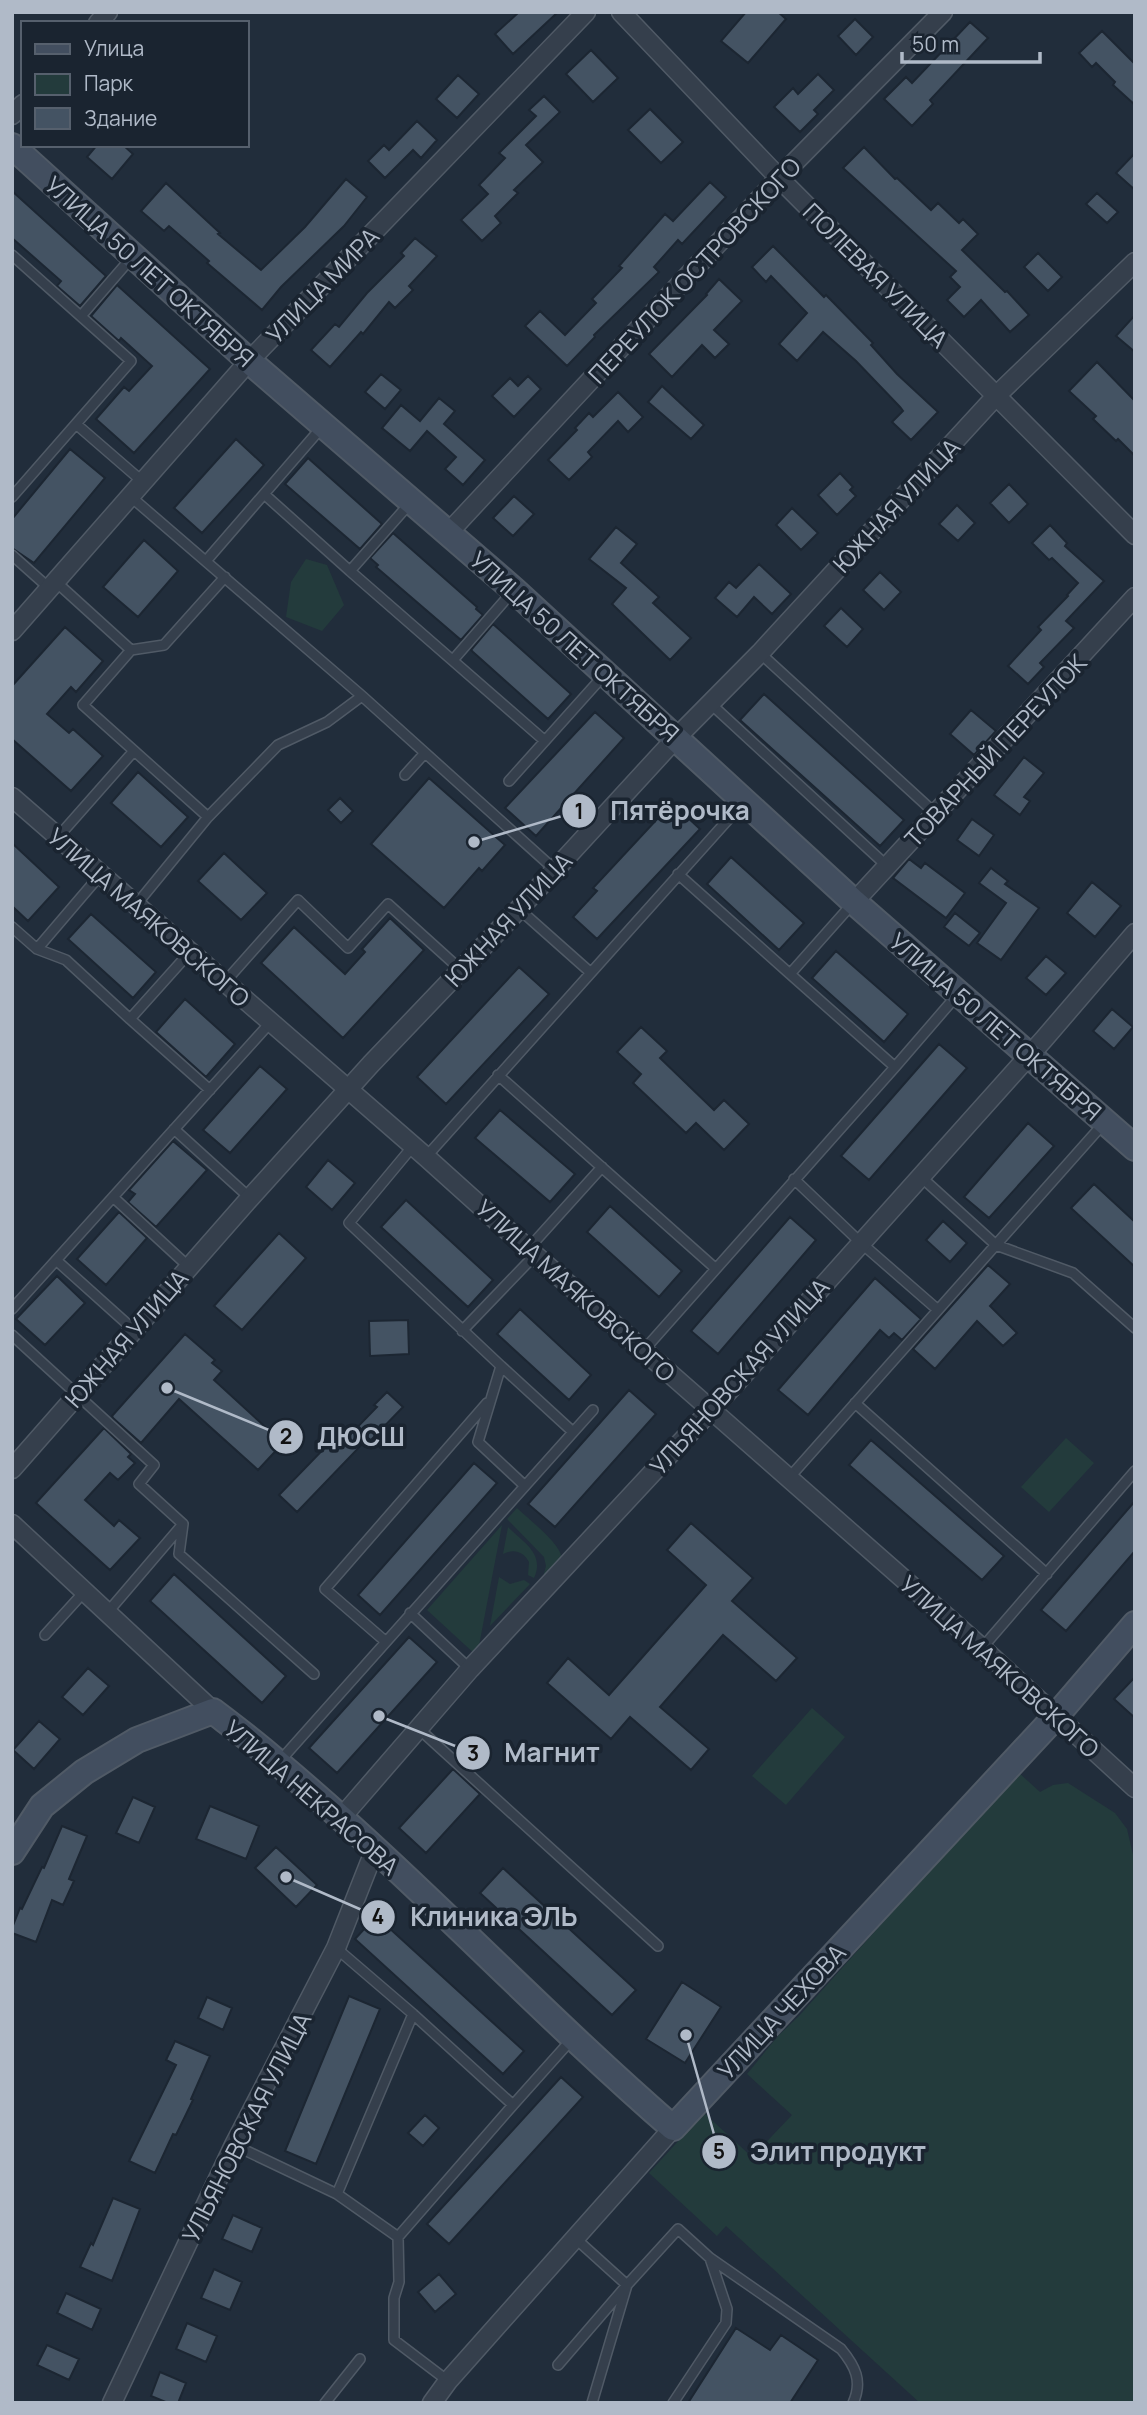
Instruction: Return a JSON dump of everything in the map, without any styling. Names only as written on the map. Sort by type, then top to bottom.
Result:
[{"type":"main road","name":"УЛИЦА 50 ЛЕТ ОКТЯБРЯ","points":[[12,146],[249,361],[514,590],[854,902],[1135,1148]]},
{"type":"main road","name":"УЛИЦА ЧЕХОВА","points":[[673,2128],[1056,1716],[1135,1624]]},
{"type":"main road","name":"УЛИЦА НЕКРАСОВА","points":[[213,1711],[341,1818],[573,2038],[673,2128]]},
{"type":"main road","points":[[12,1852],[42,1806],[84,1772],[137,1740],[213,1711]]},
{"type":"street","name":"УЛИЦА МИРА","points":[[12,631],[249,361],[586,12]]},
{"type":"street","name":"ПОЛЕВАЯ УЛИЦА","points":[[621,12],[779,178],[1135,535]]},
{"type":"street","name":"ПЕРЕУЛОК ОСТРОВСКОГО","points":[[449,532],[779,178],[943,12]]},
{"type":"street","name":"ЮЖНАЯ УЛИЦА","points":[[12,1469],[347,1090],[676,738],[760,653],[996,396],[1135,262]]},
{"type":"street","name":"ТОВАРНЫЙ ПЕРЕУЛОК","points":[[854,902],[1135,597]]},
{"type":"street","name":"УЛИЦА МАЯКОВСКОГО","points":[[13,799],[419,1151],[982,1648],[1135,1788]]},
{"type":"street","name":"УЛЬЯНОВСКАЯ УЛИЦА","points":[[341,1818],[470,1669],[710,1410],[1135,933]]},
{"type":"street","name":"УЛИЦА НЕКРАСОВА","points":[[12,1524],[213,1711]]},
{"type":"street","name":"УЛЬЯНОВСКАЯ УЛИЦА","points":[[112,2403],[234,2144],[336,1948],[375,1849]]},
{"type":"street","name":"УЛИЦА ЧЕХОВА","points":[[432,2403],[448,2381],[673,2128]]},
{"type":"lane","points":[[12,255],[131,361],[12,496]]},
{"type":"lane","points":[[80,316],[133,256]]},
{"type":"lane","points":[[76,424],[143,482]]},
{"type":"lane","points":[[206,561],[323,426]]},
{"type":"lane","points":[[264,494],[545,741]]},
{"type":"lane","points":[[130,496],[362,696],[554,869]]},
{"type":"lane","points":[[350,571],[412,501]]},
{"type":"lane","points":[[12,555],[131,650]]},
{"type":"lane","points":[[208,817],[83,705],[131,650],[164,645],[225,577]]},
{"type":"lane","points":[[453,660],[514,590]]},
{"type":"lane","points":[[760,653],[936,814]]},
{"type":"lane","points":[[509,781],[605,674]]},
{"type":"lane","points":[[136,905],[208,817],[278,745],[327,722],[362,696]]},
{"type":"lane","points":[[711,704],[887,866]]},
{"type":"lane","points":[[58,837],[133,752]]},
{"type":"lane","points":[[405,775],[424,754]]},
{"type":"lane","points":[[573,1432],[349,1223],[498,1075],[744,802]]},
{"type":"lane","points":[[37,949],[101,874]]},
{"type":"lane","points":[[678,874],[895,1067]]},
{"type":"lane","points":[[224,983],[298,900],[348,948],[388,904],[461,970]]},
{"type":"lane","points":[[790,974],[854,902]]},
{"type":"lane","points":[[519,909],[590,972]]},
{"type":"lane","points":[[12,927],[37,949],[65,960],[210,1090]]},
{"type":"lane","points":[[130,1019],[190,952]]},
{"type":"lane","points":[[643,1350],[959,993]]},
{"type":"lane","points":[[12,1309],[270,1023]]},
{"type":"lane","points":[[498,1075],[715,1268]]},
{"type":"lane","points":[[788,1479],[1105,1122]]},
{"type":"lane","points":[[174,1129],[250,1198]]},
{"type":"lane","points":[[463,1331],[602,1167]]},
{"type":"lane","points":[[920,1175],[996,1245],[1073,1273],[1135,1328]]},
{"type":"lane","points":[[794,1179],[938,1310]]},
{"type":"lane","points":[[113,1198],[189,1267]]},
{"type":"lane","points":[[56,1260],[134,1330]]},
{"type":"lane","points":[[12,1335],[154,1465],[139,1485],[183,1524]]},
{"type":"lane","points":[[478,1443],[501,1366]]},
{"type":"lane","points":[[385,1641],[325,1589],[490,1399]]},
{"type":"lane","points":[[855,1403],[1047,1574]]},
{"type":"lane","points":[[278,1763],[593,1410]]},
{"type":"lane","points":[[463,1430],[525,1486]]},
{"type":"lane","points":[[982,1648],[1135,1471]]},
{"type":"lane","points":[[107,1613],[183,1524]]},
{"type":"lane","points":[[183,1524],[179,1554],[314,1674]]},
{"type":"lane","points":[[45,1635],[84,1592]]},
{"type":"lane","points":[[410,1613],[470,1669]]},
{"type":"lane","points":[[418,1728],[658,1946]]},
{"type":"lane","points":[[336,1948],[513,2105]]},
{"type":"lane","points":[[337,2194],[413,2014]]},
{"type":"lane","points":[[448,2381],[394,2340],[394,2298],[399,2283],[398,2237],[573,2038]]},
{"type":"lane","points":[[234,2144],[337,2194],[398,2237]]},
{"type":"lane","points":[[558,2365],[678,2229],[710,2258],[841,2349],[850,2360],[859,2382],[853,2403]]},
{"type":"lane","points":[[575,2238],[627,2285]]},
{"type":"lane","points":[[673,2403],[726,2323],[727,2308],[710,2258]]},
{"type":"lane","points":[[592,2403],[627,2285]]},
{"type":"lane","points":[[325,2403],[360,2359]]},
{"type":"green space","points":[[306,559],[327,565],[344,605],[322,631],[286,617],[291,582]]},
{"type":"green space","points":[[1066,1438],[1094,1463],[1049,1512],[1021,1487]]},
{"type":"green space","points":[[517,1508],[551,1540],[561,1554],[560,1562],[542,1581],[546,1566],[544,1557],[507,1519]]},
{"type":"green space","points":[[502,1525],[477,1656],[427,1610]]},
{"type":"green space","points":[[508,1527],[535,1556],[537,1570],[534,1578],[528,1575],[529,1562],[524,1556],[515,1551],[503,1554]]},
{"type":"green space","points":[[499,1577],[510,1584],[524,1580],[530,1584],[490,1626]]},
{"type":"green space","points":[[812,1708],[845,1737],[786,1805],[752,1776]]},
{"type":"green space","points":[[1018,1772],[1040,1792],[1053,1785],[1068,1783],[1115,1813],[1127,1829],[1135,1863],[1135,2403],[920,2403],[726,2226],[717,2236],[649,2173],[704,2113],[752,2157],[792,2115],[747,2074],[778,2036]]},
{"type":"building","points":[[519,12],[558,12],[513,54],[495,34]]},
{"type":"building","points":[[746,12],[778,12],[786,19],[748,63],[721,41]]},
{"type":"building","points":[[855,19],[873,37],[856,55],[838,36]]},
{"type":"building","points":[[970,22],[988,38],[930,100],[933,104],[912,126],[884,99],[906,77],[912,83]]},
{"type":"building","points":[[1102,31],[1135,64],[1135,105],[1113,85],[1115,82],[1096,63],[1092,67],[1079,53]]},
{"type":"building","points":[[591,50],[618,78],[593,102],[566,74]]},
{"type":"building","points":[[818,74],[834,90],[814,110],[818,114],[800,132],[774,107],[793,88],[798,94]]},
{"type":"building","points":[[458,75],[479,94],[457,118],[436,99]]},
{"type":"building","points":[[544,96],[560,112],[526,145],[543,162],[514,190],[518,193],[495,216],[501,223],[482,241],[461,220],[488,194],[479,185],[505,158],[499,153],[536,116],[529,110]]},
{"type":"building","points":[[650,109],[683,142],[661,163],[628,130]]},
{"type":"building","points":[[417,121],[437,140],[421,158],[413,150],[385,178],[368,161],[384,145],[389,150]]},
{"type":"building","points":[[95,147],[125,147],[133,154],[112,179],[87,157]]},
{"type":"building","points":[[864,147],[931,210],[938,203],[959,223],[963,219],[978,234],[962,250],[1029,315],[1010,332],[981,300],[964,317],[947,300],[960,287],[950,277],[956,271],[843,168]]},
{"type":"building","points":[[1135,153],[1135,190],[1116,173]]},
{"type":"building","points":[[346,179],[367,197],[344,226],[281,287],[262,310],[169,226],[164,231],[141,211],[166,183],[220,233],[218,234],[261,270],[305,227]]},
{"type":"building","points":[[710,182],[726,197],[682,244],[678,240],[654,267],[659,272],[594,335],[567,366],[525,326],[540,311],[565,335],[596,303],[592,299],[622,268],[619,266],[665,214],[673,221]]},
{"type":"building","points":[[12,191],[106,276],[80,306],[57,286],[61,281],[12,238]]},
{"type":"building","points":[[1097,193],[1118,212],[1107,223],[1086,204]]},
{"type":"building","points":[[415,238],[437,256],[409,286],[413,290],[395,308],[389,302],[363,334],[361,332],[330,367],[311,350],[335,324],[339,327],[367,293],[404,256],[401,253]]},
{"type":"building","points":[[773,246],[824,297],[826,295],[873,343],[871,345],[897,374],[938,412],[911,440],[892,422],[903,411],[900,407],[856,361],[823,332],[797,361],[779,344],[807,313],[771,276],[766,282],[752,267]]},
{"type":"building","points":[[1038,253],[1062,277],[1048,291],[1024,267]]},
{"type":"building","points":[[719,279],[742,301],[714,330],[729,344],[715,358],[702,345],[672,377],[649,354],[707,295]]},
{"type":"building","points":[[117,285],[210,369],[134,453],[96,419],[124,387],[129,391],[152,366],[91,316]]},
{"type":"building","points":[[1135,315],[1135,352],[1116,336]]},
{"type":"building","points":[[1097,362],[1135,401],[1135,456],[1093,419],[1096,416],[1069,391]]},
{"type":"building","points":[[381,374],[401,390],[385,409],[365,392]]},
{"type":"building","points":[[528,376],[541,389],[514,417],[492,396],[510,378],[518,386]]},
{"type":"building","points":[[662,386],[704,425],[691,439],[648,402]]},
{"type":"building","points":[[618,392],[643,417],[628,432],[618,421],[588,452],[592,457],[569,480],[548,460],[577,430],[575,428],[589,413],[593,417]]},
{"type":"building","points":[[439,398],[455,411],[444,424],[485,460],[463,485],[445,469],[456,457],[427,431],[410,451],[382,428],[401,405],[420,421]]},
{"type":"building","points":[[236,439],[264,465],[202,533],[174,508]]},
{"type":"building","points":[[70,449],[105,478],[34,563],[12,548],[12,519]]},
{"type":"building","points":[[308,458],[382,524],[360,549],[285,484]]},
{"type":"building","points":[[840,473],[853,487],[850,490],[856,496],[837,515],[818,495]]},
{"type":"building","points":[[1009,484],[1028,504],[1009,523],[990,503]]},
{"type":"building","points":[[514,496],[534,514],[513,536],[493,518]]},
{"type":"building","points":[[957,505],[975,523],[958,541],[939,524]]},
{"type":"building","points":[[792,508],[818,533],[801,550],[776,525]]},
{"type":"building","points":[[1050,525],[1067,543],[1065,546],[1104,581],[1066,621],[1074,628],[1040,663],[1044,667],[1028,684],[1008,666],[1041,630],[1038,627],[1078,583],[1032,543]]},
{"type":"building","points":[[616,527],[637,544],[621,563],[659,597],[653,603],[691,638],[670,660],[612,604],[626,588],[589,559]]},
{"type":"building","points":[[393,533],[483,615],[461,640],[376,567],[378,565],[370,558]]},
{"type":"building","points":[[144,540],[178,571],[138,617],[103,587]]},
{"type":"building","points":[[759,564],[791,594],[772,614],[754,597],[737,617],[715,598],[729,582],[736,588]]},
{"type":"building","points":[[880,572],[901,592],[884,610],[863,590]]},
{"type":"building","points":[[841,608],[863,629],[847,647],[824,626]]},
{"type":"building","points":[[493,624],[571,694],[548,719],[471,650]]},
{"type":"building","points":[[65,627],[103,661],[76,692],[71,687],[47,714],[69,733],[73,729],[103,756],[71,791],[12,739],[12,686]]},
{"type":"building","points":[[764,694],[904,820],[880,846],[740,720]]},
{"type":"building","points":[[971,710],[996,731],[974,755],[950,734]]},
{"type":"building","points":[[595,712],[624,738],[536,836],[505,808]]},
{"type":"building","points":[[1024,757],[1044,773],[1024,797],[1030,801],[1020,815],[994,795]]},
{"type":"building","points":[[138,772],[188,817],[161,847],[111,803]]},
{"type":"building","points":[[429,778],[505,845],[482,871],[479,868],[444,908],[371,844]]},
{"type":"building","points":[[340,798],[353,811],[341,823],[328,810]]},
{"type":"building","points":[[672,803],[700,829],[597,939],[573,917],[597,891],[593,888]]},
{"type":"building","points":[[972,819],[994,835],[979,856],[957,840]]},
{"type":"building","points":[[12,843],[59,887],[28,921],[12,906]]},
{"type":"building","points":[[224,853],[267,893],[241,920],[198,881]]},
{"type":"building","points":[[731,857],[804,923],[779,950],[707,884]]},
{"type":"building","points":[[909,859],[921,868],[925,863],[965,893],[946,918],[893,878]]},
{"type":"building","points":[[991,868],[1008,881],[1005,884],[1039,908],[1001,960],[977,943],[1006,903],[979,883]]},
{"type":"building","points":[[1092,882],[1121,906],[1095,937],[1067,913]]},
{"type":"building","points":[[955,913],[980,933],[969,946],[944,927]]},
{"type":"building","points":[[91,914],[156,972],[133,998],[68,939]]},
{"type":"building","points":[[390,918],[424,950],[343,1038],[261,963],[294,927],[345,974],[365,952],[362,949]]},
{"type":"building","points":[[836,951],[908,1014],[884,1042],[812,978]]},
{"type":"building","points":[[1046,956],[1066,973],[1046,995],[1026,978]]},
{"type":"building","points":[[519,967],[549,994],[446,1104],[417,1077]]},
{"type":"building","points":[[185,999],[235,1044],[206,1077],[156,1032]]},
{"type":"building","points":[[1112,1009],[1133,1027],[1114,1049],[1093,1031]]},
{"type":"building","points":[[641,1027],[667,1051],[660,1058],[714,1110],[724,1100],[749,1124],[724,1150],[696,1123],[686,1133],[633,1083],[641,1074],[617,1052]]},
{"type":"building","points":[[939,1044],[967,1068],[869,1180],[841,1156]]},
{"type":"building","points":[[260,1066],[287,1089],[230,1153],[203,1130]]},
{"type":"building","points":[[500,1110],[575,1174],[550,1202],[475,1138]]},
{"type":"building","points":[[1028,1123],[1054,1146],[989,1218],[964,1197]]},
{"type":"building","points":[[173,1141],[207,1170],[156,1227],[128,1202],[135,1194],[129,1190]]},
{"type":"building","points":[[328,1160],[355,1183],[332,1210],[306,1187]]},
{"type":"building","points":[[1094,1184],[1135,1222],[1135,1267],[1071,1208]]},
{"type":"building","points":[[406,1200],[493,1280],[468,1307],[381,1227]]},
{"type":"building","points":[[610,1206],[682,1271],[659,1297],[587,1232]]},
{"type":"building","points":[[119,1212],[147,1238],[106,1285],[77,1259]]},
{"type":"building","points":[[790,1217],[816,1240],[718,1354],[691,1331]]},
{"type":"building","points":[[943,1221],[967,1243],[950,1262],[926,1240]]},
{"type":"building","points":[[279,1233],[306,1258],[242,1330],[214,1306]]},
{"type":"building","points":[[988,1265],[1010,1284],[990,1306],[1017,1333],[1003,1346],[977,1321],[935,1369],[913,1349]]},
{"type":"building","points":[[57,1276],[85,1303],[45,1345],[16,1319]]},
{"type":"building","points":[[875,1278],[921,1319],[902,1340],[894,1333],[889,1338],[880,1330],[808,1415],[778,1390]]},
{"type":"building","points":[[520,1309],[591,1375],[569,1400],[497,1334]]},
{"type":"building","points":[[408,1320],[409,1354],[370,1356],[369,1321]]},
{"type":"building","points":[[185,1334],[215,1360],[212,1363],[222,1371],[214,1380],[283,1443],[258,1470],[179,1399],[141,1443],[113,1418]]},
{"type":"building","points":[[629,1390],[656,1414],[555,1527],[528,1504]]},
{"type":"building","points":[[387,1392],[403,1407],[371,1440],[368,1438],[297,1512],[279,1495],[339,1433],[346,1439],[377,1407],[374,1405]]},
{"type":"building","points":[[104,1428],[131,1454],[128,1457],[135,1463],[118,1480],[110,1473],[85,1500],[114,1526],[119,1520],[140,1538],[110,1570],[36,1503]]},
{"type":"building","points":[[871,1440],[1004,1556],[982,1580],[849,1465]]},
{"type":"building","points":[[474,1463],[497,1483],[380,1615],[358,1595]]},
{"type":"building","points":[[1135,1501],[1135,1551],[1066,1631],[1041,1610]]},
{"type":"building","points":[[691,1523],[753,1578],[732,1601],[797,1658],[776,1681],[723,1635],[660,1707],[709,1749],[691,1770],[630,1717],[611,1739],[547,1683],[568,1658],[609,1695],[706,1585],[667,1550]]},
{"type":"building","points":[[174,1574],[286,1676],[262,1703],[150,1601]]},
{"type":"building","points":[[409,1637],[437,1662],[337,1773],[309,1748]]},
{"type":"building","points":[[88,1668],[109,1686],[83,1715],[62,1697]]},
{"type":"building","points":[[1135,1677],[1135,1718],[1114,1699]]},
{"type":"building","points":[[39,1721],[60,1739],[34,1769],[13,1750]]},
{"type":"building","points":[[453,1769],[480,1794],[426,1853],[399,1828]]},
{"type":"building","points":[[133,1797],[155,1807],[139,1843],[116,1833]]},
{"type":"building","points":[[210,1806],[259,1826],[246,1859],[196,1839]]},
{"type":"building","points":[[62,1826],[87,1836],[69,1879],[74,1881],[63,1905],[52,1900],[36,1942],[12,1933],[12,1928],[20,1908],[22,1909],[42,1867],[44,1868]]},
{"type":"building","points":[[276,1847],[317,1885],[296,1907],[255,1868]]},
{"type":"building","points":[[503,1868],[636,1990],[612,2015],[480,1893]]},
{"type":"building","points":[[376,1916],[524,2051],[503,2074],[355,1939]]},
{"type":"building","points":[[682,1982],[721,2007],[685,2063],[646,2039]]},
{"type":"building","points":[[349,1996],[380,2009],[316,2164],[285,2151]]},
{"type":"building","points":[[207,1997],[232,2008],[223,2030],[198,2018]]},
{"type":"building","points":[[175,2041],[210,2056],[191,2099],[193,2100],[155,2173],[129,2161],[176,2065],[166,2060]]},
{"type":"building","points":[[561,2077],[583,2097],[449,2244],[427,2224]]},
{"type":"building","points":[[425,2115],[439,2128],[423,2146],[408,2133]]},
{"type":"building","points":[[113,2198],[140,2209],[112,2281],[80,2267],[91,2243],[93,2245]]},
{"type":"building","points":[[233,2215],[262,2228],[252,2252],[222,2239]]},
{"type":"building","points":[[214,2269],[242,2282],[230,2310],[201,2298]]},
{"type":"building","points":[[439,2274],[456,2294],[435,2312],[418,2292]]},
{"type":"building","points":[[66,2293],[101,2309],[92,2330],[57,2313]]},
{"type":"building","points":[[187,2323],[217,2336],[206,2362],[176,2349]]},
{"type":"building","points":[[736,2328],[770,2350],[781,2335],[818,2360],[790,2403],[688,2403]]},
{"type":"building","points":[[47,2345],[79,2359],[69,2380],[37,2365]]},
{"type":"building","points":[[160,2372],[186,2383],[178,2403],[168,2403],[151,2396]]},
{"type":"place","name":"Пятёрочка","points":[[474,842]]},
{"type":"place","name":"ДЮСШ","points":[[167,1388]]},
{"type":"place","name":"Магнит","points":[[379,1716]]},
{"type":"place","name":"Клиника ЭЛЬ","points":[[286,1877]]},
{"type":"place","name":"Элит продукт","points":[[686,2035]]}]
